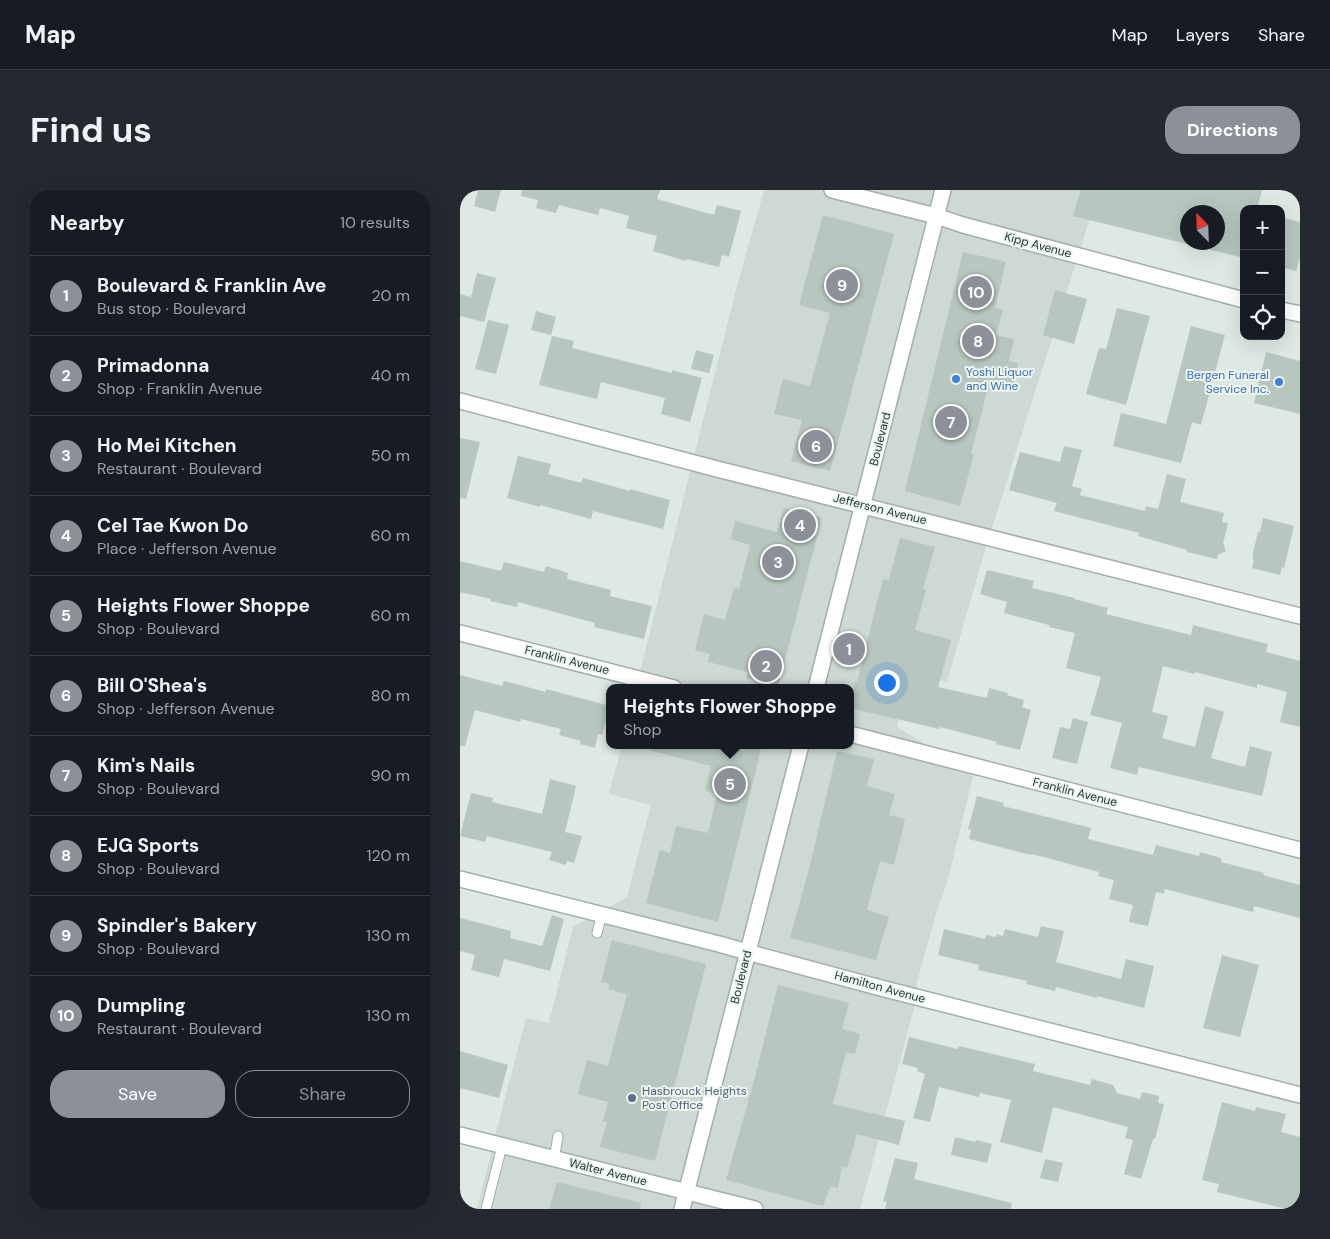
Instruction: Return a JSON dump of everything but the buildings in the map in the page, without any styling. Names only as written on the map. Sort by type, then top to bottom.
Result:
[{"type":"street","name":"Kipp Avenue","points":[[832,190],[936,216],[1240,299]]},
{"type":"street","name":"Boulevard","points":[[817,684],[943,190]]},
{"type":"street","points":[[1285,311],[1300,314]]},
{"type":"street","name":"Jefferson Avenue","points":[[460,401],[1300,616]]},
{"type":"street","name":"Franklin Avenue","points":[[460,632],[659,684]]},
{"type":"street","name":"Franklin Avenue","points":[[854,735],[1300,850]]},
{"type":"street","name":"Boulevard","points":[[682,1209],[800,749]]},
{"type":"street","name":"Hamilton Avenue","points":[[460,879],[719,944],[1300,1095]]},
{"type":"street","name":"Walter Avenue","points":[[460,1135],[755,1209]]},
{"type":"lane","points":[[597,933],[602,914]]},
{"type":"lane","points":[[554,1159],[558,1136]]},
{"type":"lane","points":[[486,1209],[502,1146]]},
{"type":"shaded area","points":[[764,190],[1099,190],[985,550],[947,682],[912,672],[897,727],[973,776],[949,876],[917,982],[914,1008],[860,1209],[477,1209],[526,1018],[549,1023],[573,927],[627,897],[651,805],[609,794],[621,749],[854,749],[854,684],[637,684],[736,290]]},
{"type":"place","name":"Spindler's Bakery","points":[[842,285]]},
{"type":"place","name":"Dumpling","points":[[976,292]]},
{"type":"place","name":"EJG Sports","points":[[978,341]]},
{"type":"place","name":"Yoshi Liquor and Wine","points":[[956,379]]},
{"type":"place","name":"Bergen Funeral Service Inc.","points":[[1279,382]]},
{"type":"place","name":"Kim's Nails","points":[[951,422]]},
{"type":"place","name":"Bill O'Shea's","points":[[816,446]]},
{"type":"place","name":"Cel Tae Kwon Do","points":[[800,525]]},
{"type":"place","name":"Ho Mei Kitchen","points":[[778,562]]},
{"type":"place","name":"Boulevard & Franklin Ave","points":[[849,649]]},
{"type":"place","name":"Primadonna","points":[[766,666]]},
{"type":"place","name":"Heights Flower Shoppe","points":[[730,784]]},
{"type":"place","name":"Hasbrouck Heights Post Office","points":[[632,1098]]}]
